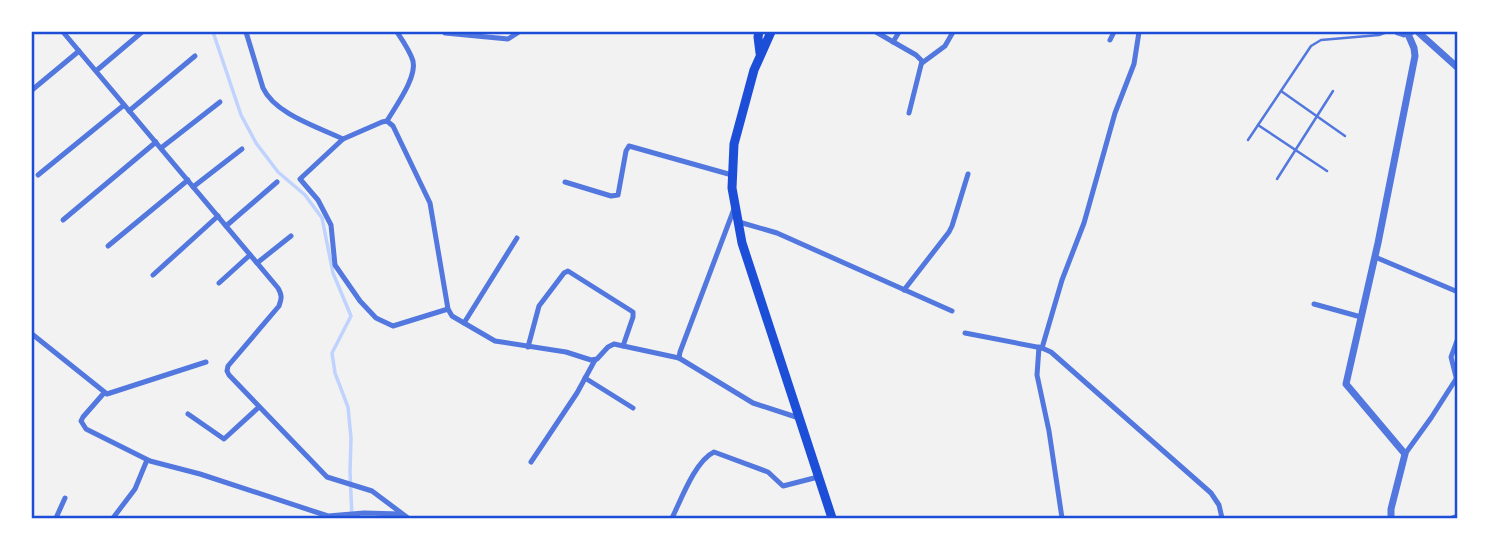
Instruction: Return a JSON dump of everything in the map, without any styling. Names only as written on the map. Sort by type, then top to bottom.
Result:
[{"type":"main road","points":[[759,32],[760,53]]},
{"type":"main road","points":[[771,32],[754,70],[733,144],[732,188],[741,243],[832,519]]},
{"type":"street","points":[[65,32],[281,294],[279,306],[228,366],[229,375],[324,474],[372,491],[408,519]]},
{"type":"street","points":[[96,71],[142,32]]},
{"type":"street","points":[[246,32],[262,88],[273,103],[280,109],[343,139]]},
{"type":"street","points":[[397,32],[412,57],[414,70],[387,121],[343,139],[300,179],[318,200],[331,225],[335,265],[348,286],[376,318],[393,326],[448,309]]},
{"type":"street","points":[[445,33],[508,39],[519,32]]},
{"type":"street","points":[[876,32],[916,55],[922,63]]},
{"type":"street","points":[[894,42],[899,32]]},
{"type":"street","points":[[909,113],[922,63],[941,49],[953,32]]},
{"type":"street","points":[[1110,40],[1114,32]]},
{"type":"street","points":[[1062,519],[1049,431],[1037,375],[1039,347],[1084,223],[1115,113],[1134,64],[1139,32]]},
{"type":"street","points":[[1398,32],[1410,33],[1415,56],[1346,384],[1405,454]]},
{"type":"street","points":[[1419,32],[1458,68]]},
{"type":"street","points":[[32,80],[34,88],[79,51]]},
{"type":"street","points":[[129,111],[195,57]]},
{"type":"street","points":[[161,148],[220,102]]},
{"type":"street","points":[[38,175],[124,105]]},
{"type":"street","points":[[387,121],[393,126],[430,203],[448,309],[452,316],[495,341],[566,352],[595,360]]},
{"type":"street","points":[[63,220],[156,142]]},
{"type":"street","points":[[565,182],[611,196],[618,195],[629,146],[732,175]]},
{"type":"street","points":[[193,187],[242,149]]},
{"type":"street","points":[[904,290],[952,226],[968,174]]},
{"type":"street","points":[[108,246],[188,180]]},
{"type":"street","points":[[226,226],[277,182]]},
{"type":"street","points":[[679,358],[735,206]]},
{"type":"street","points":[[153,275],[218,216]]},
{"type":"street","points":[[738,222],[777,233],[952,311]]},
{"type":"street","points":[[257,263],[291,236]]},
{"type":"street","points":[[464,323],[517,238]]},
{"type":"street","points":[[219,283],[250,255]]},
{"type":"street","points":[[1374,257],[1458,292]]},
{"type":"street","points":[[528,347],[539,306],[568,271],[633,312],[624,346]]},
{"type":"street","points":[[1314,304],[1361,317]]},
{"type":"street","points":[[965,333],[1039,347],[1051,352],[1211,493],[1218,500],[1222,519]]},
{"type":"street","points":[[32,334],[104,393],[110,394],[206,362]]},
{"type":"street","points":[[1391,519],[1391,509],[1405,454],[1457,382],[1451,357],[1458,338]]},
{"type":"street","points":[[531,462],[595,360],[612,344],[679,358],[753,403],[799,418]]},
{"type":"street","points":[[585,378],[633,408]]},
{"type":"street","points":[[104,393],[83,417],[83,426],[147,460],[195,472],[332,518],[364,513],[401,514]]},
{"type":"street","points":[[188,414],[223,439],[259,407]]},
{"type":"street","points":[[672,519],[693,476],[706,457],[714,452],[768,472],[783,486],[818,477]]},
{"type":"street","points":[[113,519],[135,489],[147,460]]},
{"type":"street","points":[[56,519],[65,498]]},
{"type":"street","points":[[1452,519],[1458,516]]},
{"type":"lane","points":[[1248,140],[1316,42],[1382,35],[1387,32]]},
{"type":"lane","points":[[1281,91],[1345,136]]},
{"type":"lane","points":[[1277,179],[1333,91]]},
{"type":"lane","points":[[1258,125],[1327,171]]},
{"type":"waterway","points":[[213,32],[241,115],[256,143],[278,172],[305,195],[322,218],[333,273],[351,316],[332,353],[335,373],[348,407],[352,518]]}]
